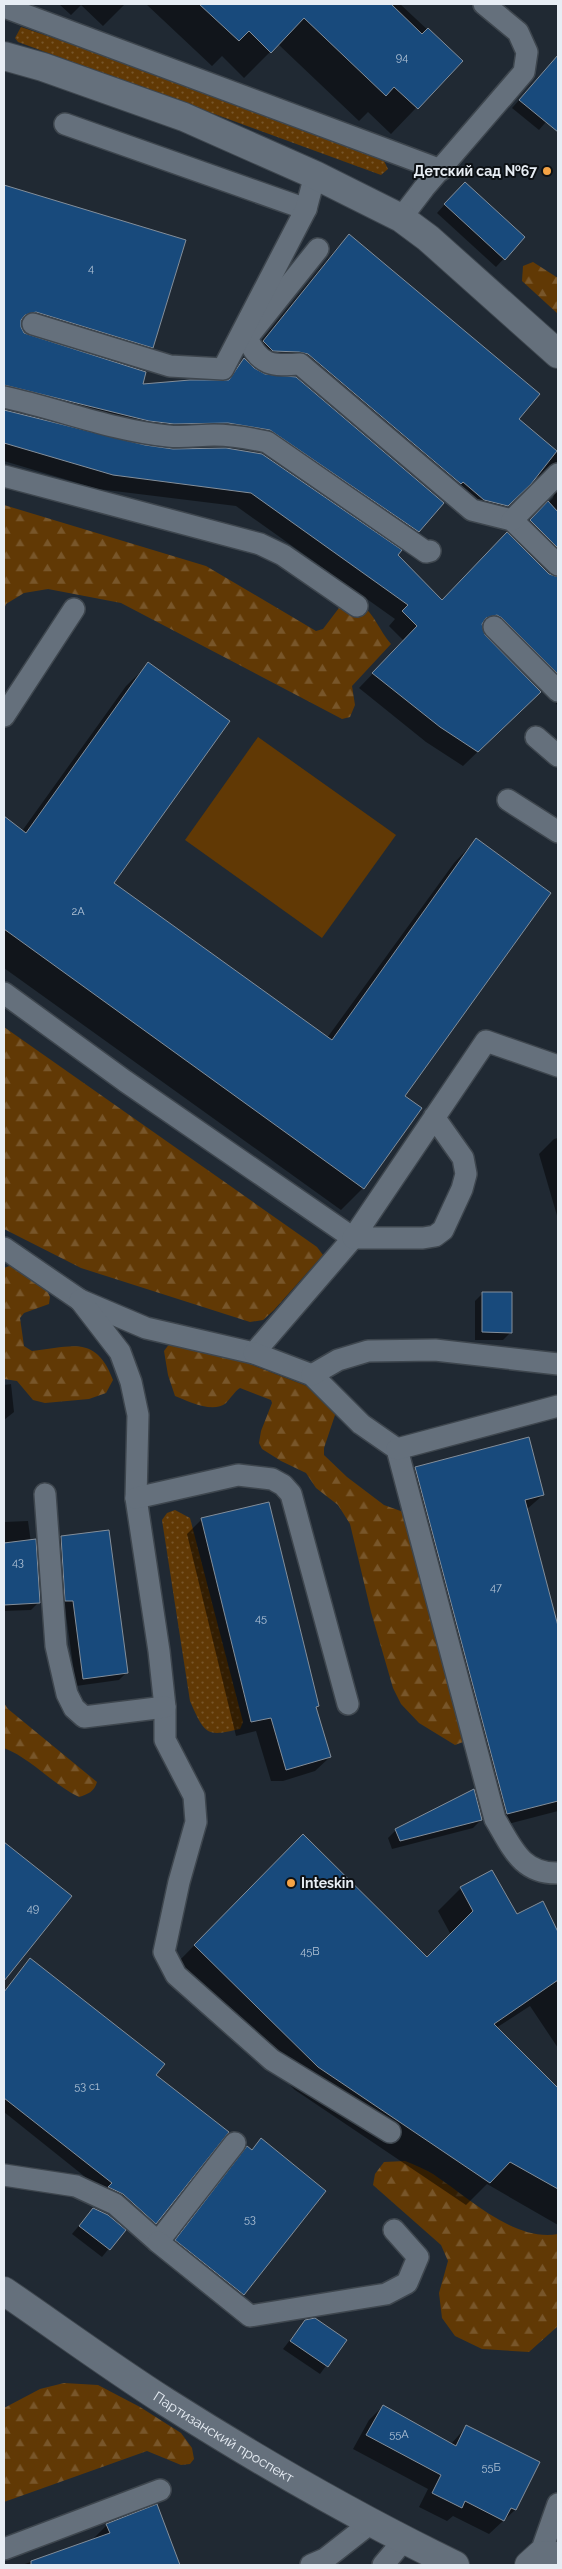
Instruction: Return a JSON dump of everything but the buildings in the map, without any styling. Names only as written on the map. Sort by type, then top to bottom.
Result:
[{"type":"street","points":[[4,56],[43,67],[184,117],[316,175],[402,218],[428,238],[558,354]]},
{"type":"street","name":"Партизанский проспект","points":[[4,2291],[165,2402],[282,2472],[404,2540],[455,2565]]},
{"type":"lane","points":[[402,218],[524,72],[527,52],[518,32],[484,4]]},
{"type":"lane","points":[[4,8],[441,170]]},
{"type":"lane","points":[[65,124],[306,209]]},
{"type":"lane","points":[[33,324],[170,366],[223,369],[306,209],[316,175]]},
{"type":"lane","points":[[318,249],[247,338],[254,354],[273,366],[300,364],[472,510],[512,520],[558,565]]},
{"type":"lane","points":[[4,396],[110,426],[169,436],[216,435],[267,442],[426,552],[430,551]]},
{"type":"lane","points":[[512,520],[558,474]]},
{"type":"lane","points":[[4,476],[260,544],[283,555],[357,606]]},
{"type":"lane","points":[[4,716],[74,609]]},
{"type":"lane","points":[[494,627],[558,691]]},
{"type":"lane","points":[[536,737],[558,756]]},
{"type":"lane","points":[[508,800],[558,832]]},
{"type":"lane","points":[[4,993],[125,1081],[353,1238],[423,1238],[435,1236],[443,1230],[466,1174],[463,1158],[434,1117]]},
{"type":"lane","points":[[254,1353],[353,1238],[486,1041],[558,1066]]},
{"type":"lane","points":[[4,1248],[80,1300],[146,1328],[254,1353],[312,1376],[361,1424],[397,1449],[495,1819],[524,1862],[534,1870],[558,1873]]},
{"type":"lane","points":[[80,1300],[120,1352],[131,1382],[138,1415],[136,1498],[150,1585],[165,1707],[164,1740],[194,1796],[196,1822],[164,1952],[176,1975],[272,2060],[390,2132]]},
{"type":"lane","points":[[312,1376],[338,1360],[368,1351],[435,1350],[558,1364]]},
{"type":"lane","points":[[397,1449],[558,1406]]},
{"type":"lane","points":[[136,1498],[238,1474],[272,1479],[283,1484],[291,1494],[348,1704]]},
{"type":"lane","points":[[45,1494],[56,1646],[67,1694],[74,1708],[84,1717],[165,1707]]},
{"type":"lane","points":[[158,2242],[234,2143]]},
{"type":"lane","points":[[4,2176],[76,2186],[115,2204],[158,2242],[250,2316],[386,2294],[407,2283],[418,2257],[394,2230]]},
{"type":"lane","points":[[4,2549],[160,2490]]},
{"type":"lane","points":[[542,2559],[558,2504]]},
{"type":"lane","points":[[311,2565],[325,2559],[372,2522]]},
{"type":"lane","points":[[383,2565],[404,2540]]},
{"type":"green space","points":[[21,27],[101,54],[384,161],[388,169],[381,175],[18,42],[15,38]]},
{"type":"green space","points":[[533,262],[558,278],[558,314],[522,281],[523,266]]},
{"type":"green space","points":[[4,505],[206,566],[316,631],[323,629],[342,604],[361,604],[370,613],[391,644],[352,686],[355,705],[350,717],[342,719],[121,603],[48,589],[24,593],[6,604],[4,609]]},
{"type":"green space","points":[[258,737],[396,835],[322,938],[185,840]]},
{"type":"green space","points":[[4,1027],[317,1247],[323,1255],[274,1310],[263,1320],[250,1322],[81,1268],[4,1229]]},
{"type":"green space","points":[[12,1265],[42,1280],[50,1297],[49,1304],[24,1313],[20,1318],[24,1346],[32,1351],[70,1346],[90,1350],[99,1356],[106,1365],[113,1380],[106,1393],[89,1399],[45,1403],[33,1400],[17,1381],[4,1379],[4,1268]]},
{"type":"green space","points":[[170,1343],[197,1344],[320,1391],[336,1412],[324,1448],[324,1455],[347,1477],[384,1505],[409,1514],[467,1738],[463,1742],[455,1745],[419,1723],[401,1704],[393,1688],[371,1612],[350,1524],[338,1505],[316,1488],[306,1473],[262,1449],[259,1443],[261,1431],[272,1403],[271,1400],[240,1388],[226,1403],[214,1407],[200,1405],[175,1396],[168,1375],[164,1351]]},
{"type":"green space","points":[[175,1510],[190,1518],[243,1722],[240,1729],[220,1733],[208,1731],[199,1721],[190,1701],[162,1520],[167,1513]]},
{"type":"green space","points":[[4,1703],[8,1709],[97,1782],[88,1794],[79,1797],[69,1792],[24,1758],[4,1748]]},
{"type":"green space","points":[[405,2161],[433,2174],[492,2216],[508,2225],[541,2235],[558,2234],[558,2326],[529,2352],[482,2349],[455,2336],[442,2318],[439,2293],[448,2261],[441,2245],[373,2185],[375,2174],[384,2162]]},
{"type":"green space","points":[[64,2383],[98,2385],[140,2407],[181,2433],[192,2448],[194,2459],[190,2464],[181,2465],[147,2451],[4,2502],[4,2408],[40,2389]]},
{"type":"place","name":"Детский сад №67","points":[[547,171]]},
{"type":"place","name":"Inteskin","points":[[291,1883]]}]
